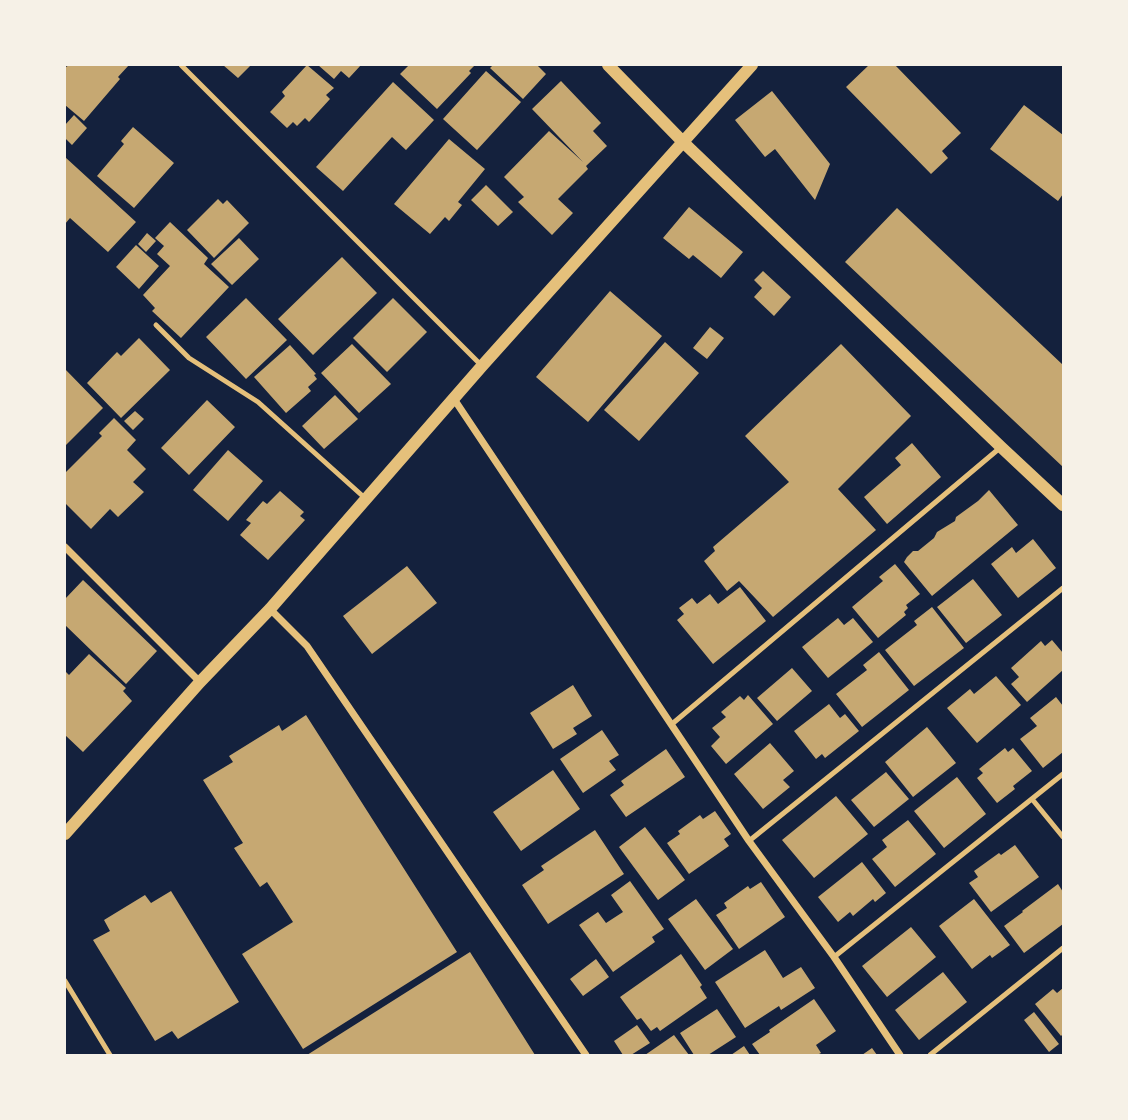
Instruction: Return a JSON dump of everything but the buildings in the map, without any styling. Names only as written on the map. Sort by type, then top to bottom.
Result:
[{"type":"street","points":[[608,65],[683,142],[1063,505]]},
{"type":"street","points":[[65,834],[200,682],[270,608],[482,366],[752,65]]},
{"type":"street","points":[[454,399],[750,841],[834,957],[900,1055]]},
{"type":"street","points":[[65,547],[200,682]]},
{"type":"street","points":[[270,608],[307,646],[586,1055]]},
{"type":"lane","points":[[181,65],[482,366]]},
{"type":"lane","points":[[156,325],[189,358],[258,402],[366,499]]},
{"type":"lane","points":[[672,724],[1000,447]]},
{"type":"lane","points":[[750,841],[1063,588]]},
{"type":"lane","points":[[834,957],[1063,774]]},
{"type":"lane","points":[[1032,799],[1063,837]]},
{"type":"lane","points":[[930,1055],[1063,948]]},
{"type":"lane","points":[[65,981],[110,1055]]}]
